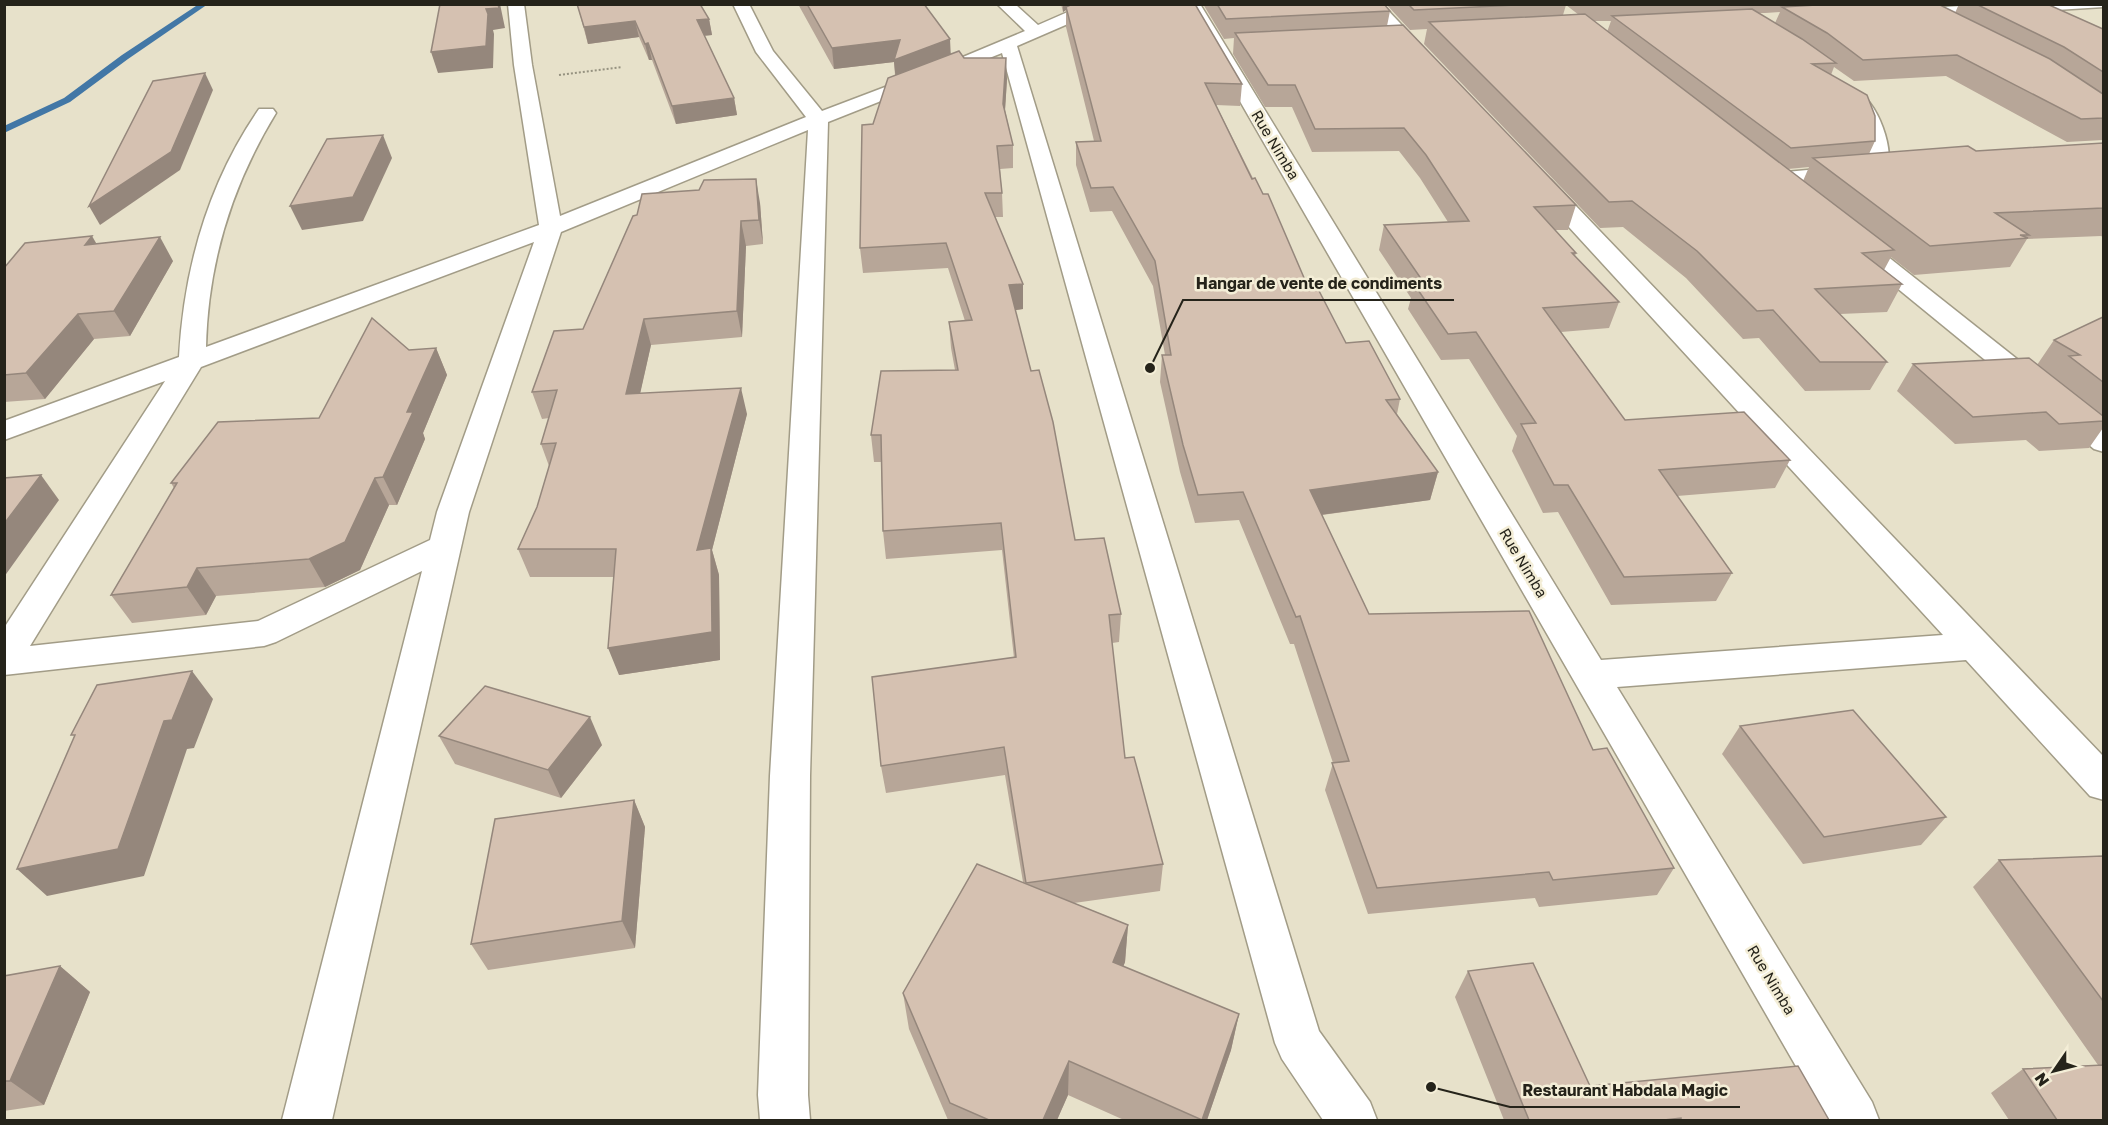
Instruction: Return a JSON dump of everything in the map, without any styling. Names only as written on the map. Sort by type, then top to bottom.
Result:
[{"type":"street","points":[[307,1120],[453,512],[551,228],[526,81],[516,4]]},
{"type":"street","points":[[741,4],[765,52],[818,119],[790,776],[783,1095],[785,1120]]},
{"type":"street","points":[[1005,4],[1022,38],[1299,1043],[1352,1120]]},
{"type":"street","points":[[4,430],[551,228],[1101,4]]},
{"type":"street","name":"Rue Nimba","points":[[1192,4],[1229,46],[1590,675],[1854,1120]]},
{"type":"street","points":[[1373,4],[1437,74]]},
{"type":"street","points":[[1890,15],[2098,4]]},
{"type":"street","points":[[1924,13],[1954,28]]},
{"type":"street","points":[[1840,84],[1864,105],[1875,127],[1878,170]]},
{"type":"street","points":[[4,660],[192,360],[192,319],[204,257],[219,207],[243,146],[266,113]]},
{"type":"street","points":[[1758,165],[1803,201]]},
{"type":"street","points":[[1526,168],[2103,784]]},
{"type":"street","points":[[1776,179],[1901,168]]},
{"type":"street","points":[[1831,223],[2103,443]]},
{"type":"street","points":[[4,660],[264,633],[446,546]]},
{"type":"street","points":[[1590,675],[1975,646]]},
{"type":"path","points":[[526,81],[622,67]]},
{"type":"building","points":[[440,4],[498,4],[499,8],[486,9],[488,14],[486,46],[431,52]]},
{"type":"building","points":[[577,4],[700,4],[709,19],[697,20],[734,98],[672,106],[648,43],[645,44],[635,21],[584,27]]},
{"type":"building","points":[[807,4],[924,4],[950,39],[894,60],[900,40],[832,48]]},
{"type":"building","points":[[1073,4],[1195,4],[1242,84],[1205,83],[1252,179],[1255,178],[1263,194],[1268,194],[1308,287],[1317,287],[1346,343],[1369,341],[1400,399],[1386,400],[1438,472],[1310,490],[1369,614],[1529,611],[1593,750],[1607,748],[1674,868],[1553,880],[1549,872],[1377,888],[1332,763],[1349,761],[1300,616],[1296,617],[1243,492],[1198,495],[1183,445],[1162,355],[1171,355],[1155,261],[1113,187],[1091,188],[1076,142],[1101,141],[1066,7]]},
{"type":"building","points":[[1217,4],[1384,4],[1390,11],[1226,19]]},
{"type":"building","points":[[1408,4],[1539,4],[1414,10]]},
{"type":"building","points":[[1834,4],[1938,4],[2050,59],[2103,94],[2103,118],[2081,119],[1957,55],[1863,60],[1827,33],[1782,7]]},
{"type":"building","points":[[1976,4],[2047,4],[2103,29],[2103,72],[2064,47]]},
{"type":"building","points":[[1752,9],[1802,39],[1836,63],[1812,64],[1867,95],[1875,116],[1875,141],[1791,148],[1612,16]]},
{"type":"building","points":[[1585,14],[1894,250],[1862,253],[1902,284],[1815,289],[1887,362],[1820,362],[1773,310],[1757,311],[1697,251],[1632,201],[1609,202],[1429,22]]},
{"type":"building","points":[[1403,25],[1576,205],[1534,207],[1576,253],[1572,253],[1619,302],[1543,308],[1625,420],[1744,412],[1790,460],[1659,470],[1732,573],[1624,577],[1568,485],[1554,485],[1521,424],[1536,423],[1476,332],[1448,334],[1414,284],[1424,283],[1384,225],[1469,221],[1426,155],[1404,128],[1315,129],[1295,85],[1268,85],[1235,33]]},
{"type":"building","points":[[959,51],[964,58],[1006,58],[1003,104],[1013,145],[997,146],[1002,193],[985,193],[1023,284],[1009,285],[1031,371],[1039,370],[1053,422],[1075,540],[1104,538],[1121,614],[1109,615],[1125,758],[1134,757],[1163,864],[1026,883],[1004,747],[881,766],[872,677],[1016,657],[1001,523],[883,531],[881,435],[871,435],[881,371],[958,370],[949,322],[972,320],[946,243],[860,248],[862,125],[873,124],[888,78]]},
{"type":"building","points":[[205,73],[171,152],[89,206],[153,81]]},
{"type":"building","points":[[383,135],[353,197],[290,206],[327,139]]},
{"type":"building","points":[[2103,143],[2103,208],[1995,213],[2029,235],[2020,235],[2028,238],[1930,246],[1813,158],[1968,146],[1976,151]]},
{"type":"building","points":[[756,179],[759,220],[741,221],[737,311],[644,319],[626,394],[741,388],[697,550],[711,548],[712,632],[608,648],[616,549],[518,549],[537,507],[556,443],[541,444],[557,390],[532,392],[554,331],[583,329],[633,216],[637,215],[642,194],[699,190],[704,180]]},
{"type":"building","points":[[92,236],[85,245],[160,237],[114,311],[78,314],[26,373],[4,375],[4,268],[25,243]]},
{"type":"building","points":[[2103,317],[2103,382],[2069,356],[2080,355],[2054,340]]},
{"type":"building","points":[[372,318],[409,350],[436,348],[407,412],[413,412],[383,477],[375,478],[345,542],[309,559],[197,568],[187,587],[111,595],[177,483],[171,483],[218,422],[319,418]]},
{"type":"building","points":[[2029,358],[2103,416],[2103,421],[2059,424],[2046,412],[1973,417],[1913,364]]},
{"type":"building","points":[[41,475],[4,524],[4,478]]},
{"type":"building","points":[[192,671],[172,720],[164,721],[118,849],[17,869],[75,735],[71,735],[97,685]]},
{"type":"building","points":[[485,686],[590,717],[548,770],[439,736]]},
{"type":"building","points":[[1853,710],[1946,817],[1824,837],[1740,726]]},
{"type":"building","points":[[634,800],[622,921],[471,944],[495,819]]},
{"type":"building","points":[[2103,856],[2103,1001],[1999,860]]},
{"type":"building","points":[[977,864],[1128,925],[1113,962],[1239,1014],[1202,1120],[1069,1061],[1043,1120],[989,1120],[950,1103],[903,993]]},
{"type":"building","points":[[1533,963],[1590,1086],[1798,1066],[1829,1120],[1681,1120],[1681,1118],[1529,1120],[1468,971]]},
{"type":"building","points":[[60,966],[10,1081],[4,1081],[4,976]]},
{"type":"building","points":[[2103,1065],[2103,1120],[2057,1120],[2023,1069]]},
{"type":"waterway","points":[[4,130],[67,100],[125,57],[205,4]]},
{"type":"place","name":"Hangar de vente de condiments","points":[[1150,368]]},
{"type":"place","name":"Restaurant Habdala Magic","points":[[1431,1087]]}]
